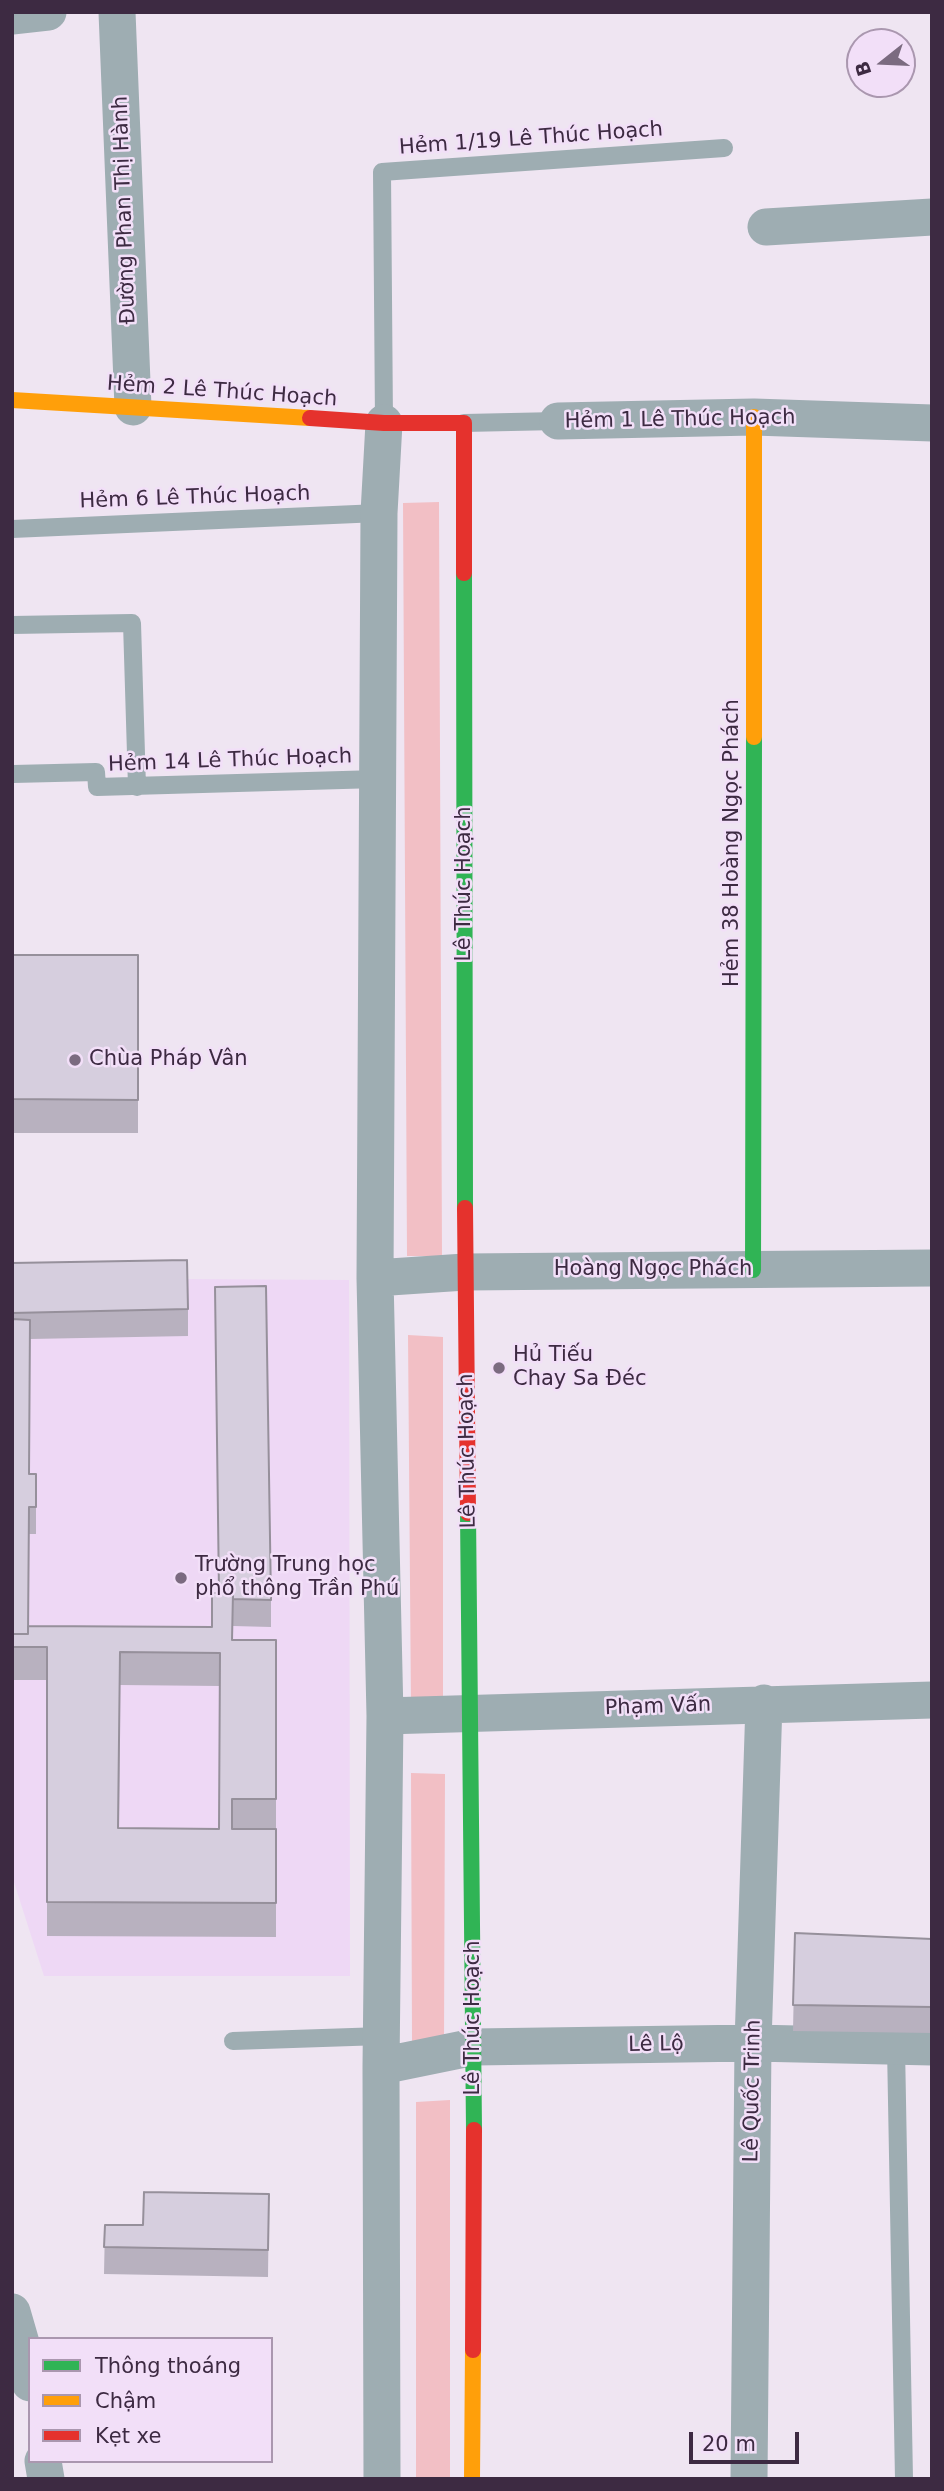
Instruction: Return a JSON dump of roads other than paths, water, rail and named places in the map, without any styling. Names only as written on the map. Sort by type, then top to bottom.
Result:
[{"type":"street","points":[[12,16],[48,12]]},
{"type":"street","name":"Đường Phan Thị Hành","points":[[117,12],[133,407]]},
{"type":"street","points":[[766,227],[932,217]]},
{"type":"street","name":"Hẻm 2 Lê Thúc Hoạch","points":[[12,400],[384,424],[428,422]]},
{"type":"street","name":"Hẻm 1 Lê Thúc Hoạch","points":[[558,421],[754,417],[932,423]]},
{"type":"street","name":"Hẻm 38 Hoàng Ngọc Phách","points":[[753,1270],[754,417]]},
{"type":"street","name":"Hẻm 1 Lê Thúc Hoạch","points":[[428,422],[464,423]]},
{"type":"street","name":"Lê Thúc Hoạch","points":[[464,423],[465,1272],[474,2047],[472,2479]]},
{"type":"street","points":[[382,2479],[385,1716],[375,1278],[379,513],[384,424]]},
{"type":"street","name":"Hoàng Ngọc Phách","points":[[375,1278],[465,1272],[932,1268]]},
{"type":"street","name":"Phạm Vấn","points":[[385,1716],[932,1700]]},
{"type":"street","name":"Lê Quốc Trinh","points":[[749,2479],[753,2043],[764,1703]]},
{"type":"street","name":"Lê Lộ","points":[[382,2051],[753,2043],[932,2047]]},
{"type":"street","points":[[12,2312],[28,2373]]},
{"type":"lane","name":"Hẻm 1/19 Lê Thúc Hoạch","points":[[384,424],[382,172],[724,148]]},
{"type":"lane","name":"Hẻm 1 Lê Thúc Hoạch","points":[[464,423],[558,421]]},
{"type":"lane","name":"Hẻm 6 Lê Thúc Hoạch","points":[[12,529],[379,513]]},
{"type":"lane","points":[[12,625],[132,623],[136,786]]},
{"type":"lane","name":"Hẻm 14 Lê Thúc Hoạch","points":[[13,774],[96,772],[97,787],[378,779]]},
{"type":"lane","points":[[233,2041],[382,2051]]},
{"type":"lane","points":[[896,2047],[904,2479]]},
{"type":"place","name":"Chùa Pháp Vân","points":[[75,1060]]},
{"type":"place","name":"Hủ Tiếu Chay Sa Đéc","points":[[499,1368]]},
{"type":"place","name":"Trường Trung học phổ thông Trần Phú","points":[[181,1578]]}]
